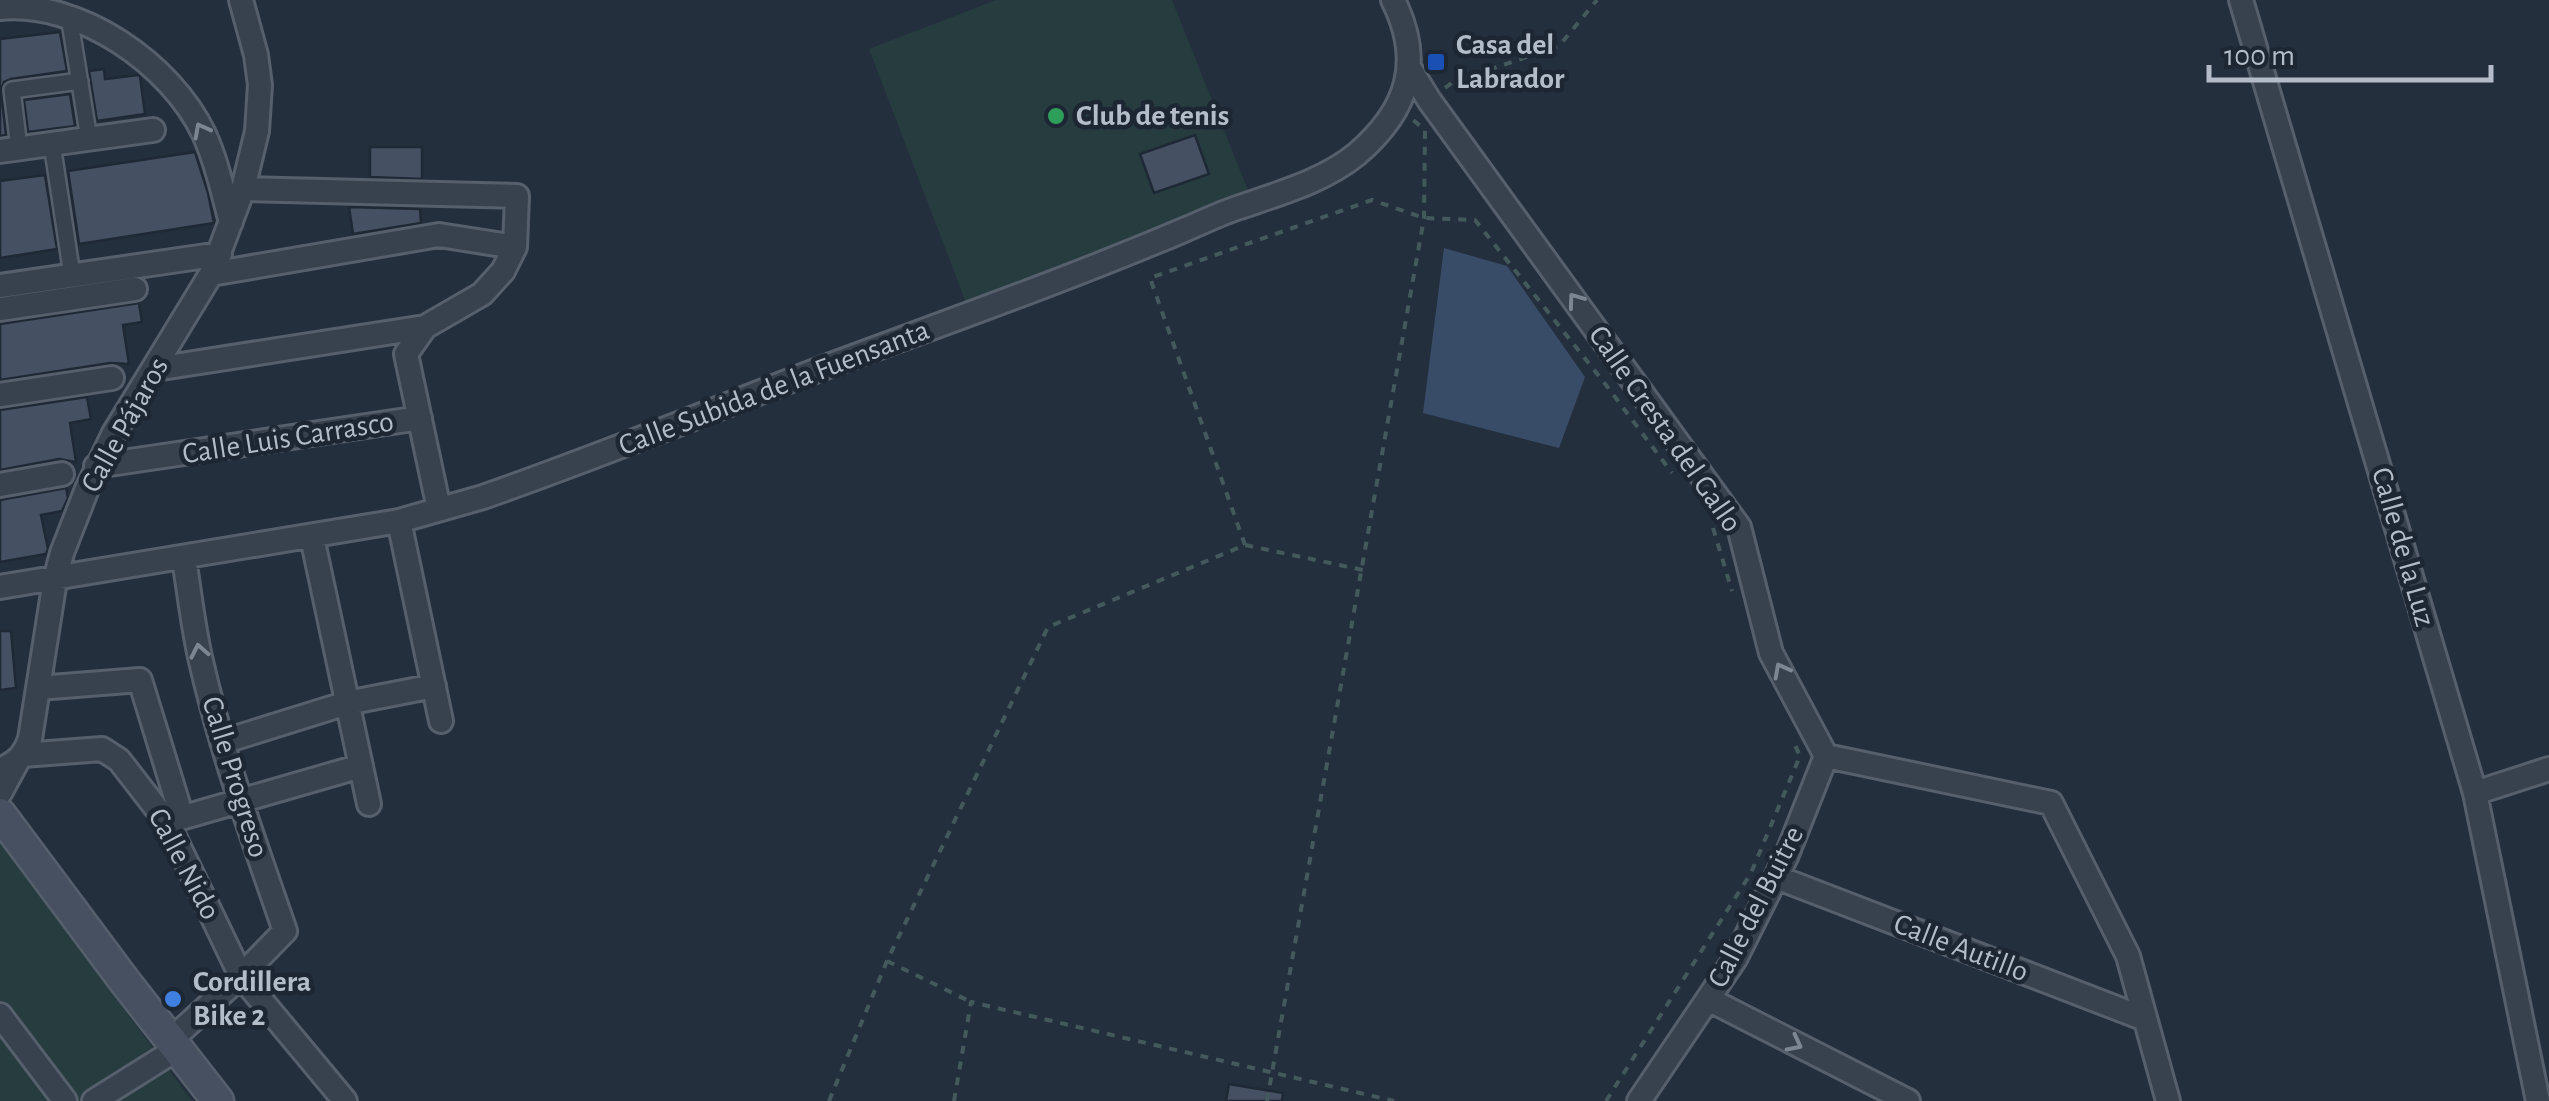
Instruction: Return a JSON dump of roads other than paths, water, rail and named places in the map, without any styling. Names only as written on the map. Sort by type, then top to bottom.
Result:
[{"type":"main road","points":[[0,814],[218,1101]]},
{"type":"street","name":"Calle Pájaros","points":[[0,793],[30,739],[55,580],[96,466],[215,264],[243,189],[252,158],[260,85],[241,0]]},
{"type":"street","name":"Calle Subida de la Fuensanta","points":[[0,587],[312,537],[399,520],[484,497],[1311,181],[1356,154],[1404,94],[1410,69],[1405,26],[1393,0]]},
{"type":"street","name":"Calle de la Luz","points":[[2241,0],[2475,793],[2538,1101]]},
{"type":"street","points":[[0,8],[17,6],[70,16],[99,30],[157,72],[198,123],[210,148],[231,222]]},
{"type":"street","points":[[70,16],[88,139]]},
{"type":"street","name":"Calle Cresta del Gallo","points":[[1410,69],[1739,527],[1771,652],[1826,756]]},
{"type":"street","points":[[80,81],[12,90],[10,149],[153,130]]},
{"type":"street","points":[[52,144],[72,275]]},
{"type":"street","points":[[155,369],[426,327],[482,294],[503,271],[515,247],[517,196],[243,189]]},
{"type":"street","points":[[0,286],[72,275],[215,264],[438,235],[515,247]]},
{"type":"street","points":[[0,309],[135,289]]},
{"type":"street","points":[[426,327],[406,354],[439,509]]},
{"type":"street","points":[[0,395],[112,378]]},
{"type":"street","name":"Calle Luis Carrasco","points":[[96,466],[420,418]]},
{"type":"street","points":[[0,484],[62,474]]},
{"type":"street","points":[[399,520],[441,721]]},
{"type":"street","points":[[312,537],[369,804]]},
{"type":"street","name":"Calle Progreso","points":[[184,558],[199,654],[222,742],[286,931],[241,976]]},
{"type":"street","points":[[38,688],[140,680],[178,804],[168,822]]},
{"type":"street","points":[[222,742],[347,703],[434,686]]},
{"type":"street","name":"Calle Nido","points":[[14,762],[102,748],[119,760],[168,822],[241,976],[345,1101]]},
{"type":"street","points":[[1826,756],[2051,803],[2128,956],[2168,1101]]},
{"type":"street","name":"Calle del Buitre","points":[[1639,1101],[1736,959],[1776,877],[1826,756]]},
{"type":"street","points":[[168,822],[360,766]]},
{"type":"street","points":[[2475,793],[2549,769]]},
{"type":"street","name":"Calle Autillo","points":[[1776,877],[2145,1019]]},
{"type":"street","points":[[94,1101],[174,1045],[241,976]]},
{"type":"street","points":[[1708,999],[1908,1101]]},
{"type":"street","points":[[0,1014],[65,1101]]},
{"type":"water","points":[[1444,248],[1507,266],[1585,377],[1559,448],[1423,413]]},
{"type":"place","name":"Casa del Labrador","points":[[1436,62]]},
{"type":"place","name":"Club de tenis","points":[[1056,116]]},
{"type":"place","name":"Cordillera Bike 2","points":[[173,999]]}]
